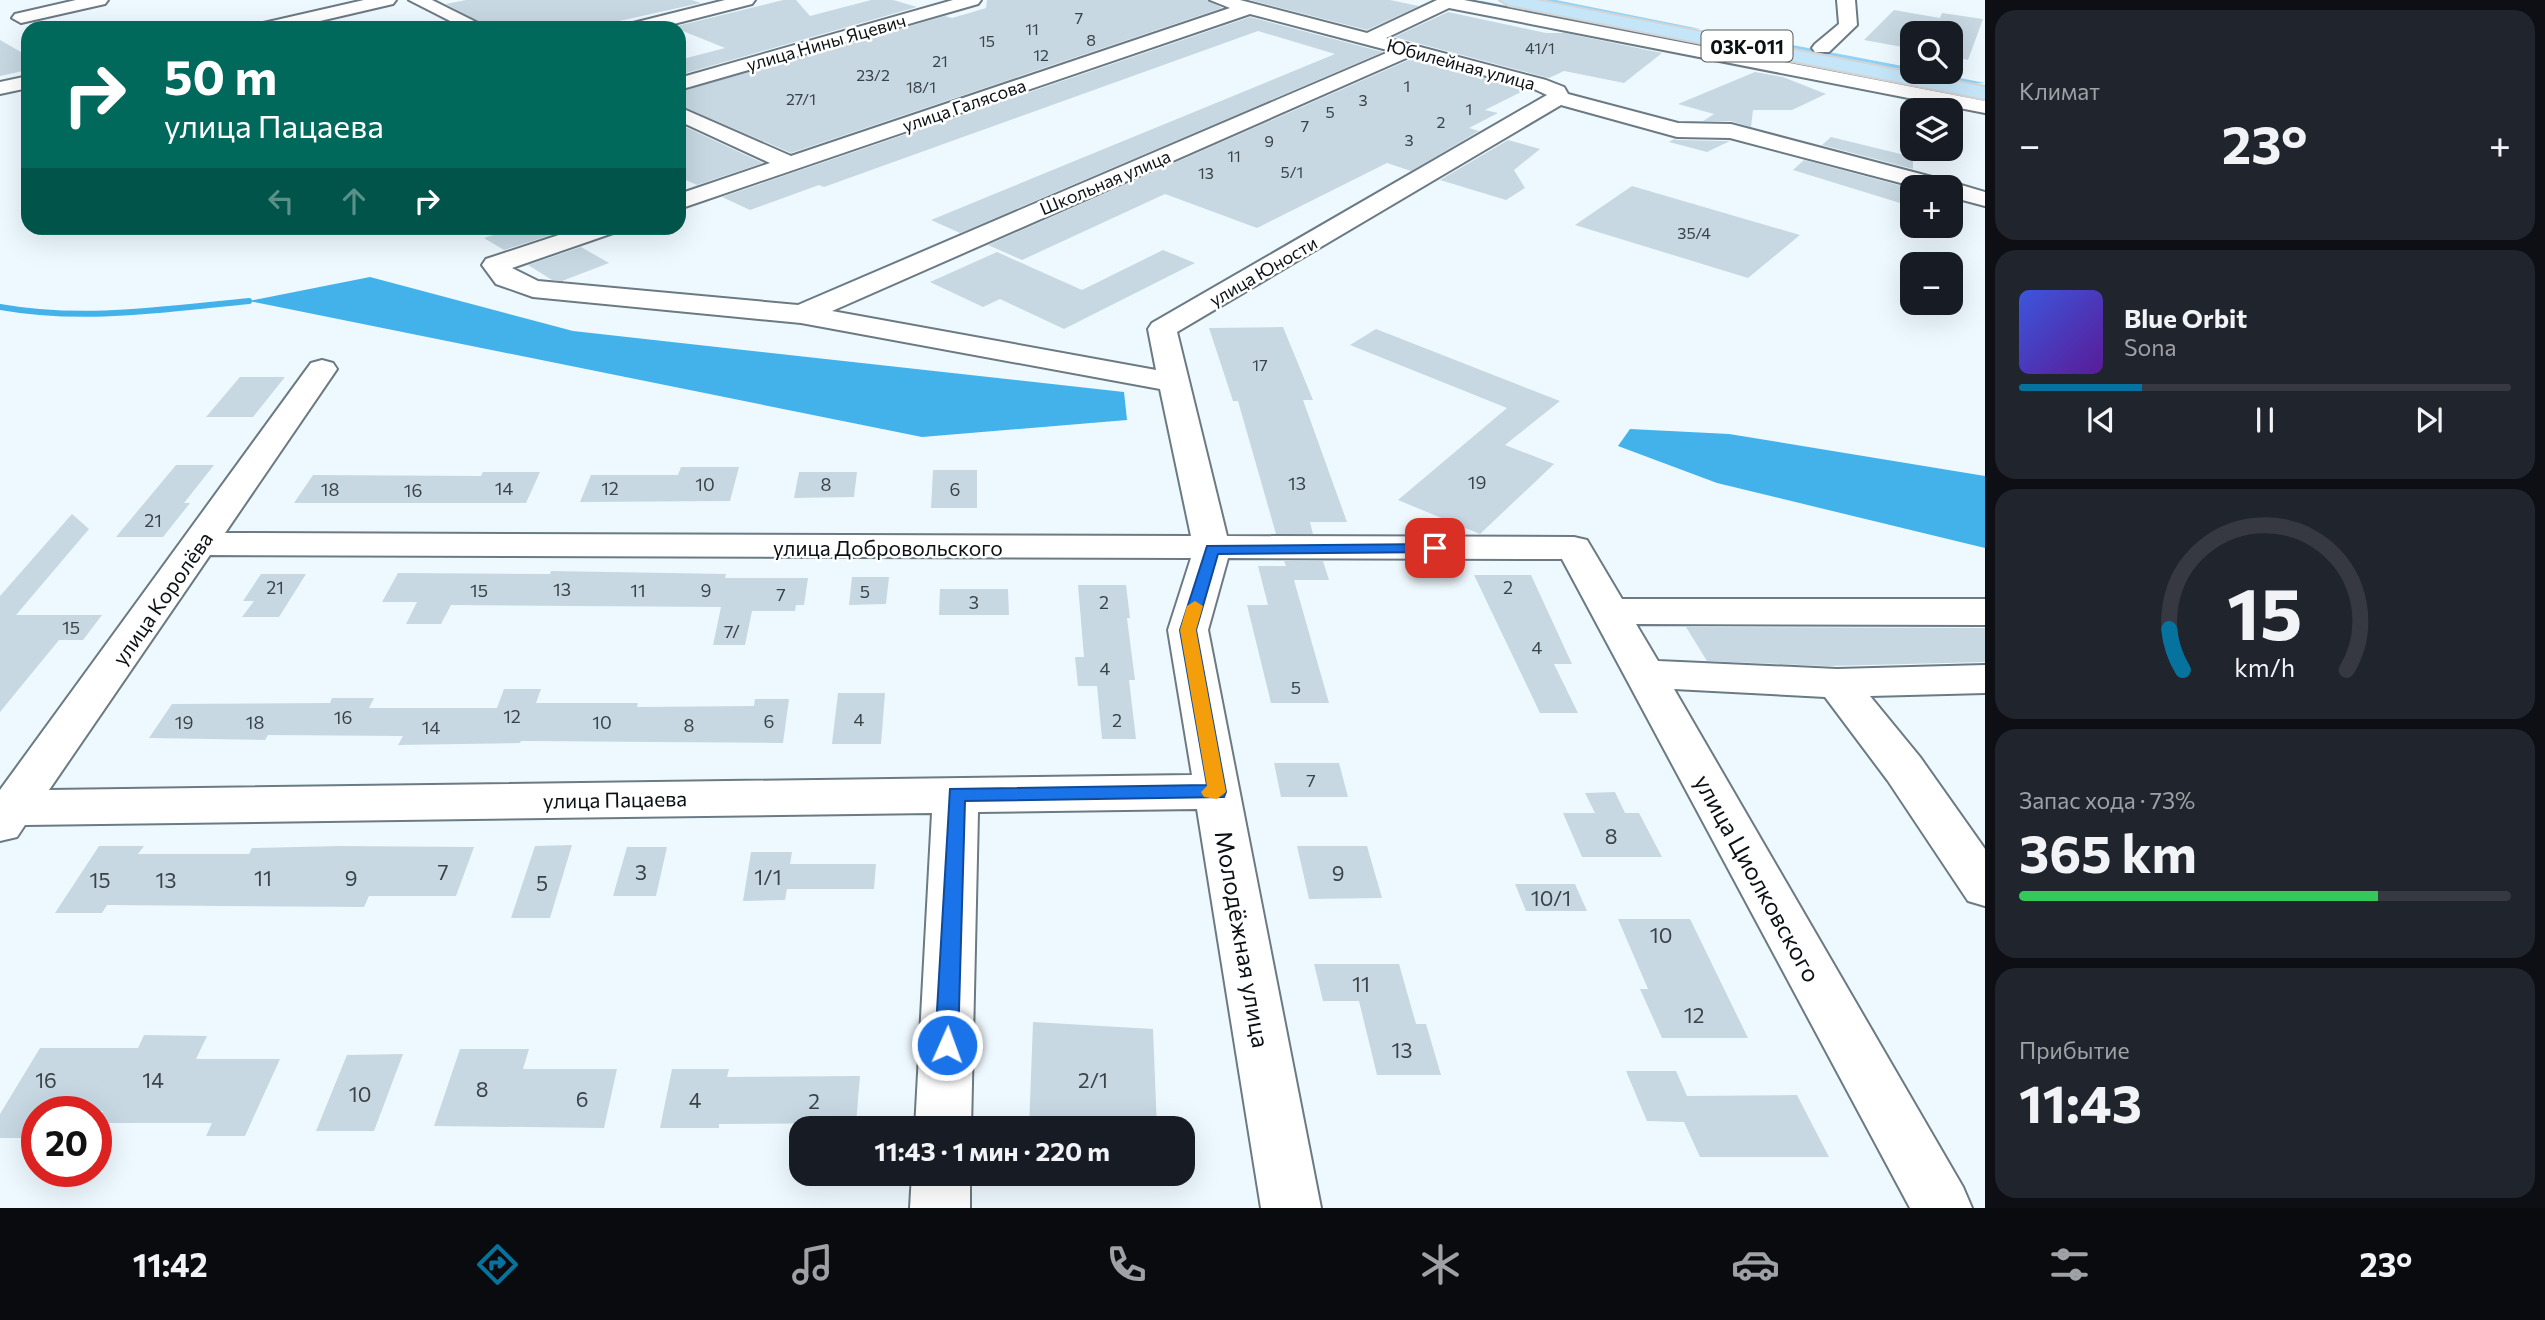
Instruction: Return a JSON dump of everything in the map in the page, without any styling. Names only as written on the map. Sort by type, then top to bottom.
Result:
[{"type":"main road","name":"03К-011","points":[[1509,0],[1711,33],[1985,93]]},
{"type":"street","points":[[21,18],[99,0]]},
{"type":"street","points":[[296,21],[387,0]]},
{"type":"street","points":[[418,0],[464,21]]},
{"type":"street","points":[[664,21],[746,0]]},
{"type":"street","name":"улица Нины Яцевич","points":[[686,82],[972,0]]},
{"type":"street","name":"Юбилейная улица","points":[[1219,0],[1539,84],[1557,91],[1558,98],[1677,130],[1731,131],[1900,176]]},
{"type":"street","points":[[1573,0],[1711,33],[1822,48],[1900,63]]},
{"type":"street","points":[[1822,48],[1848,24],[1846,0]]},
{"type":"street","points":[[1368,39],[1449,1],[1985,107]]},
{"type":"street","points":[[0,7],[27,21]]},
{"type":"street","name":"улица Галясова","points":[[686,200],[1249,8]]},
{"type":"street","name":"Школьная улица","points":[[801,314],[1410,50]]},
{"type":"street","points":[[1963,76],[1985,80]]},
{"type":"street","points":[[0,88],[21,84]]},
{"type":"street","name":"улица Юности","points":[[1212,549],[1162,329],[1558,98]]},
{"type":"street","points":[[686,116],[790,164]]},
{"type":"street","points":[[1963,193],[1985,199]]},
{"type":"street","points":[[583,235],[495,265],[506,278],[533,289],[801,314],[1174,382]]},
{"type":"street","name":"улица Королёва","points":[[6,817],[202,544],[322,369]]},
{"type":"street","name":"улица Добровольского","points":[[202,544],[1574,548]]},
{"type":"street","name":"улица Циолковского","points":[[1574,548],[1942,1208]]},
{"type":"street","name":"Молодёжная улица","points":[[1212,549],[1188,630],[1292,1208]]},
{"type":"street","points":[[1609,611],[1985,612]]},
{"type":"street","points":[[1644,674],[1837,683],[1985,679]]},
{"type":"street","points":[[1837,683],[1904,769],[1985,887]]},
{"type":"street","name":"улица Пацаева","points":[[6,817],[956,794],[1217,792]]},
{"type":"street","points":[[944,1116],[956,794]]},
{"type":"street","points":[[940,1208],[941,1186]]},
{"type":"shaded area","points":[[1466,0],[1482,1],[1985,99],[1985,105],[1963,101],[1963,98],[1949,98],[1462,3]]},
{"type":"shaded area","points":[[1536,0],[1556,0],[1700,29],[1682,28]]},
{"type":"shaded area","points":[[1729,33],[1900,66],[1900,70],[1738,38]]},
{"type":"shaded area","points":[[1963,79],[1985,83],[1963,82]]},
{"type":"shaded area","points":[[370,277],[573,331],[1124,392],[1127,420],[922,437],[249,301]]},
{"type":"shaded area","points":[[1630,429],[1729,434],[1985,476],[1985,548],[1717,483],[1618,446]]},
{"type":"building","points":[[466,0],[692,0],[701,3],[619,21],[477,21],[446,4]]},
{"type":"building","points":[[783,0],[796,0],[810,16],[871,0],[893,0],[917,7],[686,73],[686,58],[725,48],[686,32],[686,24]]},
{"type":"building","points":[[987,0],[1208,0],[1222,8],[791,153],[686,108],[686,90],[945,16],[952,18],[986,8]]},
{"type":"building","points":[[1250,0],[1390,0],[1419,6],[1367,30]]},
{"type":"building","points":[[1894,10],[1940,18],[1942,13],[1983,19],[1968,60],[1963,59],[1963,21],[1900,21],[1900,47],[1864,40]]},
{"type":"building","points":[[1448,12],[1546,33],[1565,33],[1662,53],[1624,83],[1564,71],[1549,78],[1394,37]]},
{"type":"building","points":[[1250,17],[1383,52],[960,233],[931,220],[1335,54],[1258,31],[824,187],[819,185],[750,210],[722,197]]},
{"type":"building","points":[[0,40],[21,52],[21,72],[0,76]]},
{"type":"building","points":[[1411,59],[1527,89],[1485,110],[1498,113],[1469,128],[1479,131],[1411,171],[1387,163],[1257,228],[1165,194],[1022,260],[988,245]]},
{"type":"building","points":[[1755,72],[1783,77],[1826,94],[1792,110],[1753,110],[1751,127],[1731,121],[1703,121],[1714,114],[1678,104]]},
{"type":"building","points":[[686,127],[763,163],[697,185],[686,180]]},
{"type":"building","points":[[1831,137],[1900,154],[1900,161],[1913,161],[1913,169],[1822,145]]},
{"type":"building","points":[[1674,139],[1730,141],[1707,152],[1669,142]]},
{"type":"building","points":[[1508,140],[1540,149],[1514,170],[1525,188],[1506,200],[1440,180]]},
{"type":"building","points":[[1804,160],[1900,186],[1900,203],[1793,170]]},
{"type":"building","points":[[1632,186],[1800,235],[1748,278],[1575,225]]},
{"type":"building","points":[[493,235],[551,235],[504,250],[484,238]]},
{"type":"building","points":[[581,247],[609,263],[562,281],[552,280],[528,265]]},
{"type":"building","points":[[1163,250],[1195,263],[1064,329],[1000,299],[983,307],[930,282],[997,252],[1082,290]]},
{"type":"building","points":[[1283,327],[1313,400],[1303,400],[1347,522],[1310,522],[1313,534],[1276,534],[1238,401],[1233,401],[1209,328]]},
{"type":"building","points":[[1376,329],[1560,401],[1505,445],[1554,464],[1480,534],[1398,500],[1507,408],[1350,345]]},
{"type":"building","points":[[240,377],[285,377],[253,417],[206,417]]},
{"type":"building","points":[[176,465],[214,465],[184,503],[190,503],[163,537],[116,537]]},
{"type":"building","points":[[681,467],[739,467],[730,501],[580,502],[591,475],[678,475]]},
{"type":"building","points":[[933,470],[977,470],[977,508],[931,508]]},
{"type":"building","points":[[483,472],[540,472],[526,503],[294,503],[313,475],[481,476]]},
{"type":"building","points":[[799,472],[857,472],[854,497],[794,498]]},
{"type":"building","points":[[72,514],[89,529],[16,615],[102,615],[83,640],[59,640],[0,712],[0,596]]},
{"type":"building","points":[[1284,561],[1323,561],[1329,580],[1294,580],[1329,703],[1271,703],[1247,605],[1268,605],[1258,566],[1286,566]]},
{"type":"building","points":[[551,571],[726,574],[725,578],[808,578],[804,605],[796,605],[795,611],[752,611],[745,645],[713,645],[721,607],[451,605],[441,624],[406,624],[417,602],[382,602],[398,573],[550,574]]},
{"type":"building","points":[[261,574],[306,574],[279,617],[242,617],[254,601],[243,601]]},
{"type":"building","points":[[1474,575],[1531,575],[1572,664],[1554,664],[1578,713],[1540,713]]},
{"type":"building","points":[[852,577],[889,577],[886,604],[849,605]]},
{"type":"building","points":[[1078,585],[1126,585],[1130,618],[1127,618],[1135,680],[1129,680],[1136,739],[1102,739],[1097,686],[1078,686],[1075,657],[1084,657]]},
{"type":"building","points":[[940,589],[1008,589],[1009,615],[939,615]]},
{"type":"building","points":[[1686,627],[1985,628],[1985,662],[1828,666],[1707,661]]},
{"type":"building","points":[[504,689],[541,689],[536,703],[638,703],[637,707],[754,706],[755,699],[789,699],[783,743],[521,741],[398,745],[403,736],[268,735],[265,740],[149,738],[172,704],[330,703],[332,698],[374,698],[369,708],[497,708]]},
{"type":"building","points":[[838,693],[885,693],[881,744],[832,744]]},
{"type":"building","points":[[1274,763],[1339,763],[1348,797],[1281,797]]},
{"type":"building","points":[[1615,792],[1625,813],[1639,813],[1662,857],[1582,857],[1563,813],[1595,813],[1585,793]]},
{"type":"building","points":[[572,845],[550,918],[511,918],[535,846]]},
{"type":"building","points":[[99,846],[144,846],[138,854],[249,854],[252,848],[339,846],[474,847],[456,896],[369,896],[364,907],[107,905],[102,913],[55,913]]},
{"type":"building","points":[[1297,846],[1367,846],[1382,898],[1309,899]]},
{"type":"building","points":[[627,847],[667,847],[656,896],[613,896]]},
{"type":"building","points":[[751,852],[792,852],[790,864],[876,864],[874,889],[787,889],[785,900],[743,901]]},
{"type":"building","points":[[1515,884],[1575,884],[1587,911],[1526,911]]},
{"type":"building","points":[[1618,919],[1690,919],[1748,1038],[1662,1038],[1640,989],[1648,989]]},
{"type":"building","points":[[1314,964],[1399,964],[1416,1024],[1426,1024],[1441,1075],[1377,1075],[1359,1001],[1323,1001]]},
{"type":"building","points":[[1033,1022],[1153,1029],[1156,1116],[1029,1116]]},
{"type":"building","points":[[144,1035],[207,1036],[196,1059],[280,1059],[245,1136],[206,1136],[212,1123],[112,1123],[112,1096],[21,1096],[21,1138],[0,1138],[0,1114],[40,1048],[138,1048]]},
{"type":"building","points":[[460,1049],[529,1049],[523,1069],[617,1069],[604,1128],[434,1126]]},
{"type":"building","points":[[403,1054],[374,1131],[316,1131],[347,1055]]},
{"type":"building","points":[[672,1069],[729,1069],[727,1077],[860,1076],[857,1116],[789,1116],[789,1123],[660,1128]]},
{"type":"building","points":[[1626,1071],[1676,1071],[1687,1096],[1797,1095],[1829,1157],[1700,1157],[1684,1122],[1647,1121]]},
{"type":"waterway","points":[[0,307],[63,314],[94,314],[249,301]]},
{"type":"slow traffic","points":[[1195,606],[1188,630],[1217,792],[1210,792]]},
{"type":"route","points":[[947,1045],[956,794],[1217,792],[1188,630],[1212,549],[1435,548]]}]
